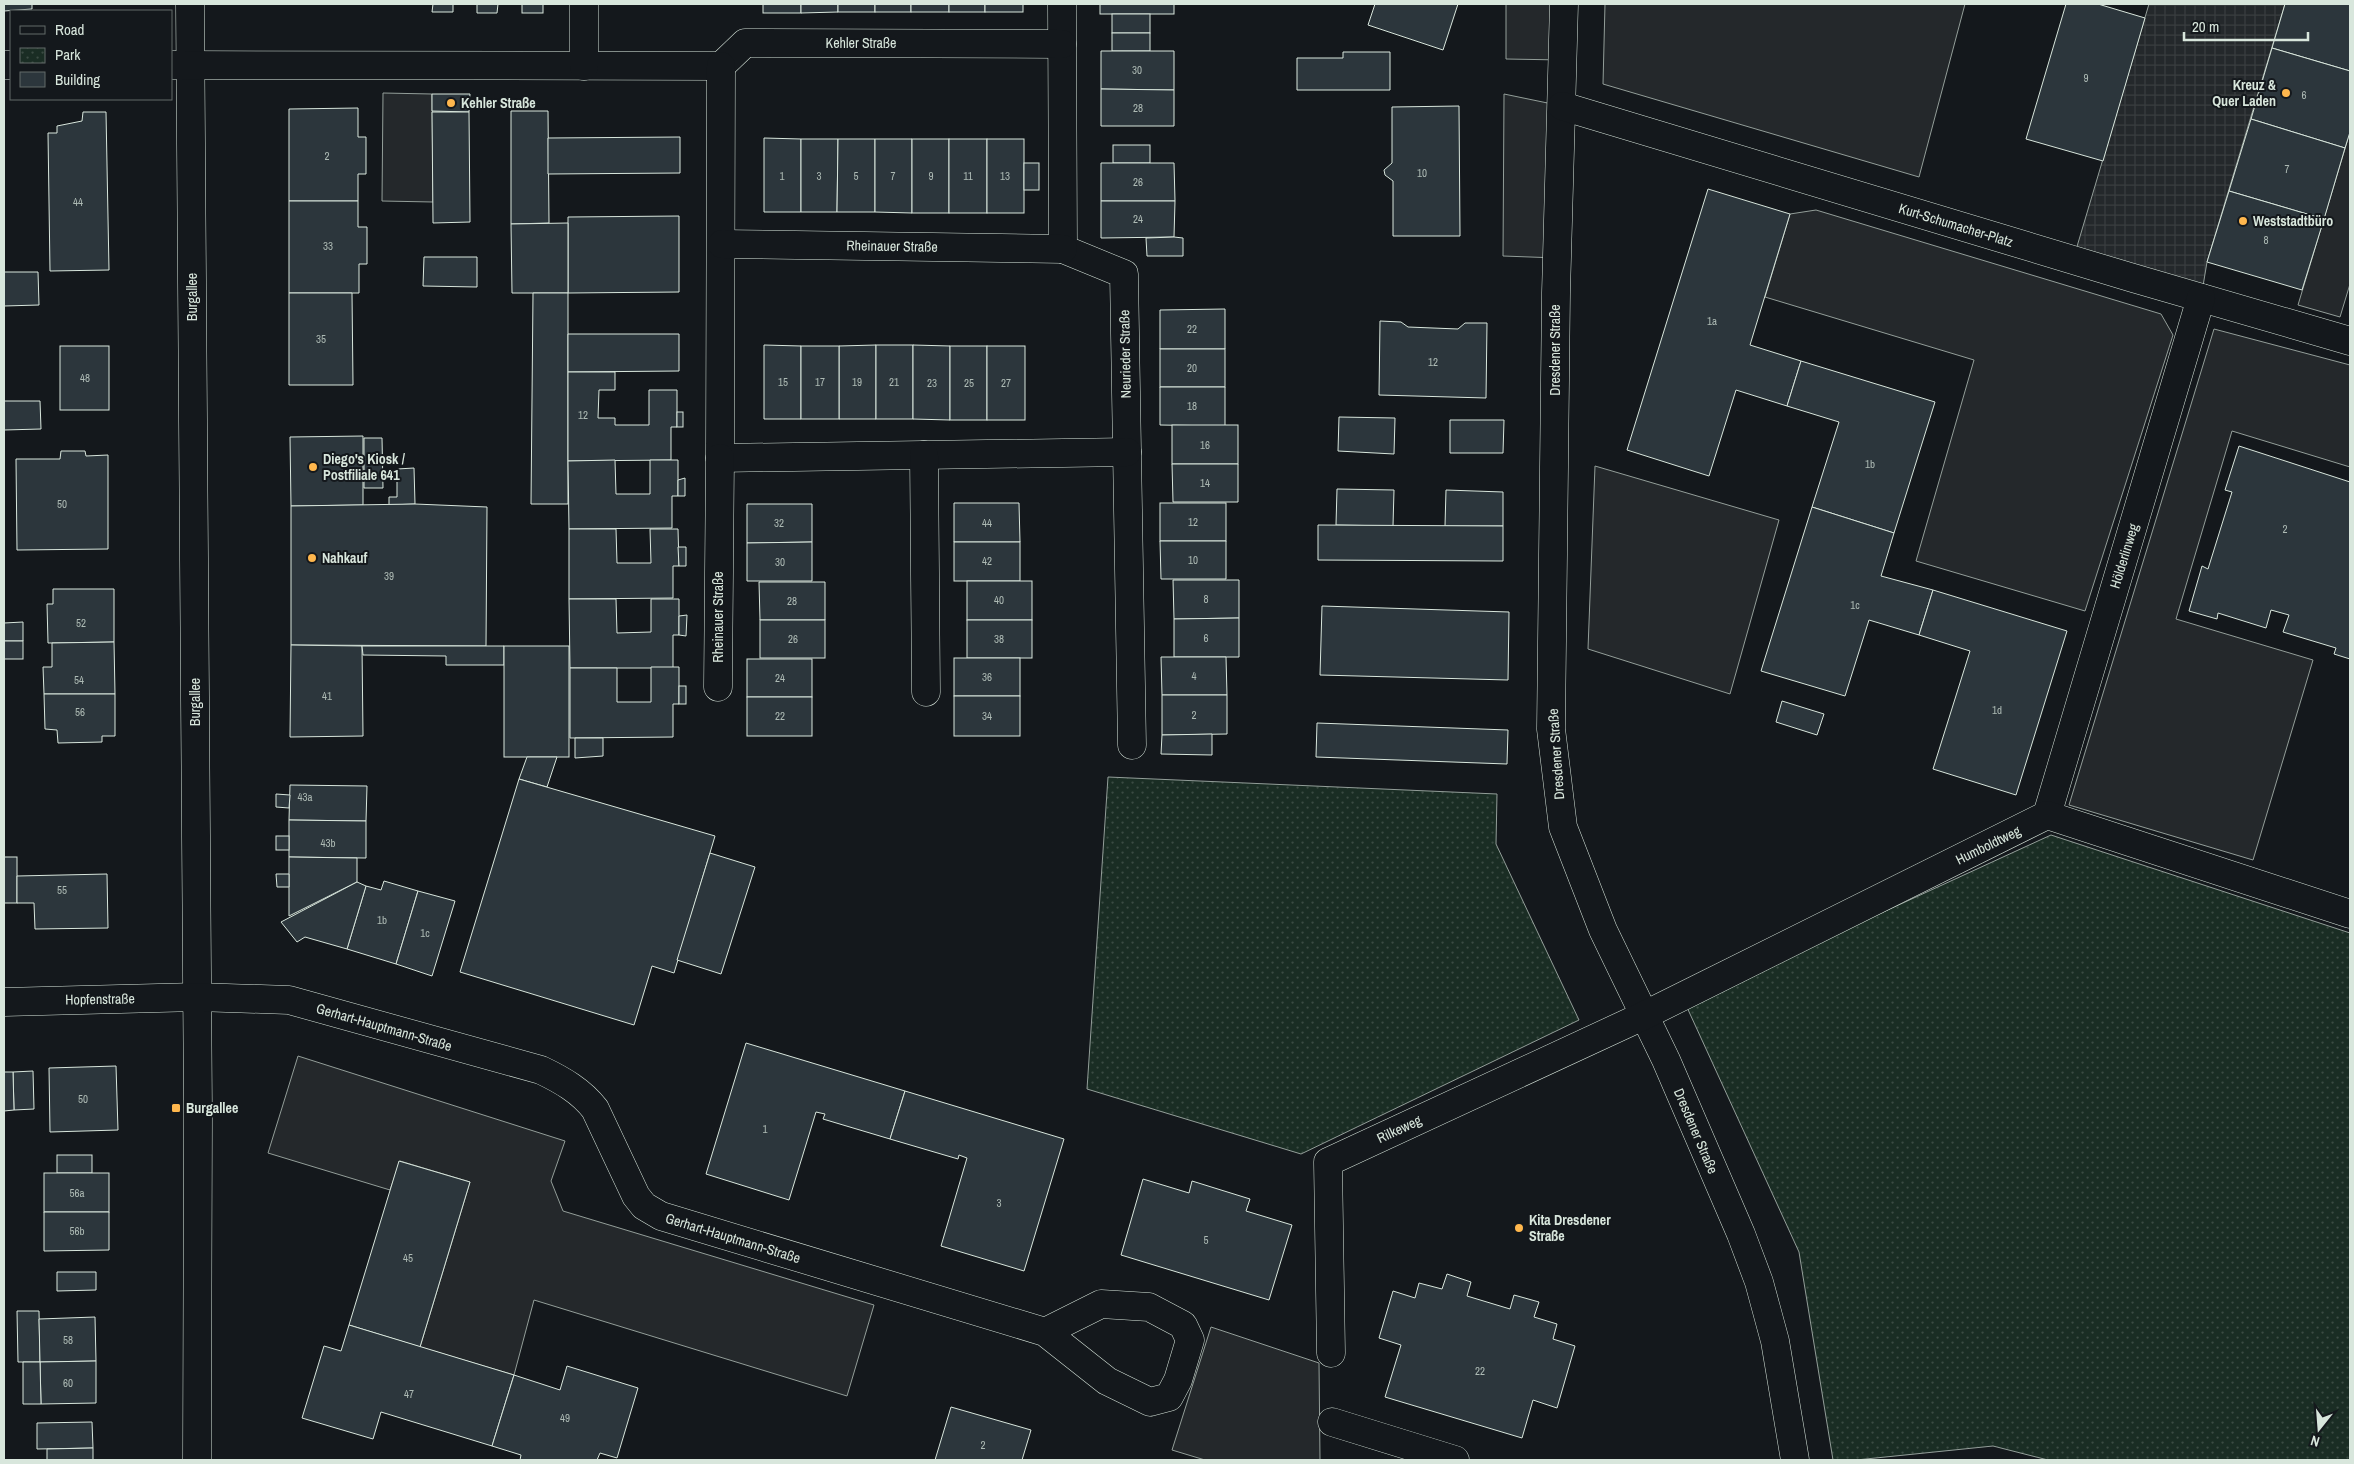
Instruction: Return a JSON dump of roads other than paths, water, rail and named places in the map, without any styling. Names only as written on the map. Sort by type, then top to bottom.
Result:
[{"type":"street","name":"Burgallee","points":[[190,4],[181,65],[197,997],[197,1460]]},
{"type":"street","points":[[584,4],[584,66]]},
{"type":"street","points":[[1062,4],[1063,249]]},
{"type":"street","name":"Dresdener Straße","points":[[1564,4],[1556,303],[1551,729],[1563,827],[1603,930],[1674,1078],[1741,1234],[1759,1282],[1776,1341],[1795,1460]]},
{"type":"street","name":"Kehler Straße","points":[[721,66],[745,43],[1062,44]]},
{"type":"street","points":[[181,65],[721,66]]},
{"type":"street","name":"Rheinauer Straße","points":[[718,687],[722,244],[721,66]]},
{"type":"street","name":"Kurt-Schumacher-Platz","points":[[1562,106],[2350,341]]},
{"type":"street","name":"Rheinauer Straße","points":[[722,244],[1063,249]]},
{"type":"street","name":"Neurieder Straße","points":[[1063,249],[1124,274],[1132,745]]},
{"type":"street","name":"Hölderlinweg","points":[[2047,815],[2201,298]]},
{"type":"street","points":[[720,458],[1127,452]]},
{"type":"street","points":[[924,455],[926,692]]},
{"type":"street","points":[[2047,815],[2350,914]]},
{"type":"street","name":"Humboldtweg","points":[[1643,1016],[2047,815]]},
{"type":"street","name":"Hopfenstraße","points":[[4,1002],[197,997]]},
{"type":"street","name":"Gerhart-Hauptmann-Straße","points":[[197,997],[289,1000],[541,1070],[560,1079],[586,1098],[595,1109],[630,1187],[644,1206],[652,1212],[1045,1332],[1107,1380],[1150,1402],[1169,1397],[1178,1380],[1190,1340],[1183,1325],[1149,1307],[1101,1304],[1045,1332]]},
{"type":"street","name":"Rilkeweg","points":[[1331,1353],[1328,1162],[1643,1016]]},
{"type":"street","points":[[1332,1422],[1455,1460]]},
{"type":"place","name":"Kreuz & Quer Laden","points":[[2286,93]]},
{"type":"place","name":"Kehler Straße","points":[[451,103]]},
{"type":"place","name":"Weststadtbüro","points":[[2243,221]]},
{"type":"place","name":"Diego's Kiosk / Postfiliale 641","points":[[313,467]]},
{"type":"place","name":"Nahkauf","points":[[312,558]]},
{"type":"place","name":"Burgallee","points":[[176,1108]]},
{"type":"place","name":"Kita Dresdener Straße","points":[[1519,1228]]}]
